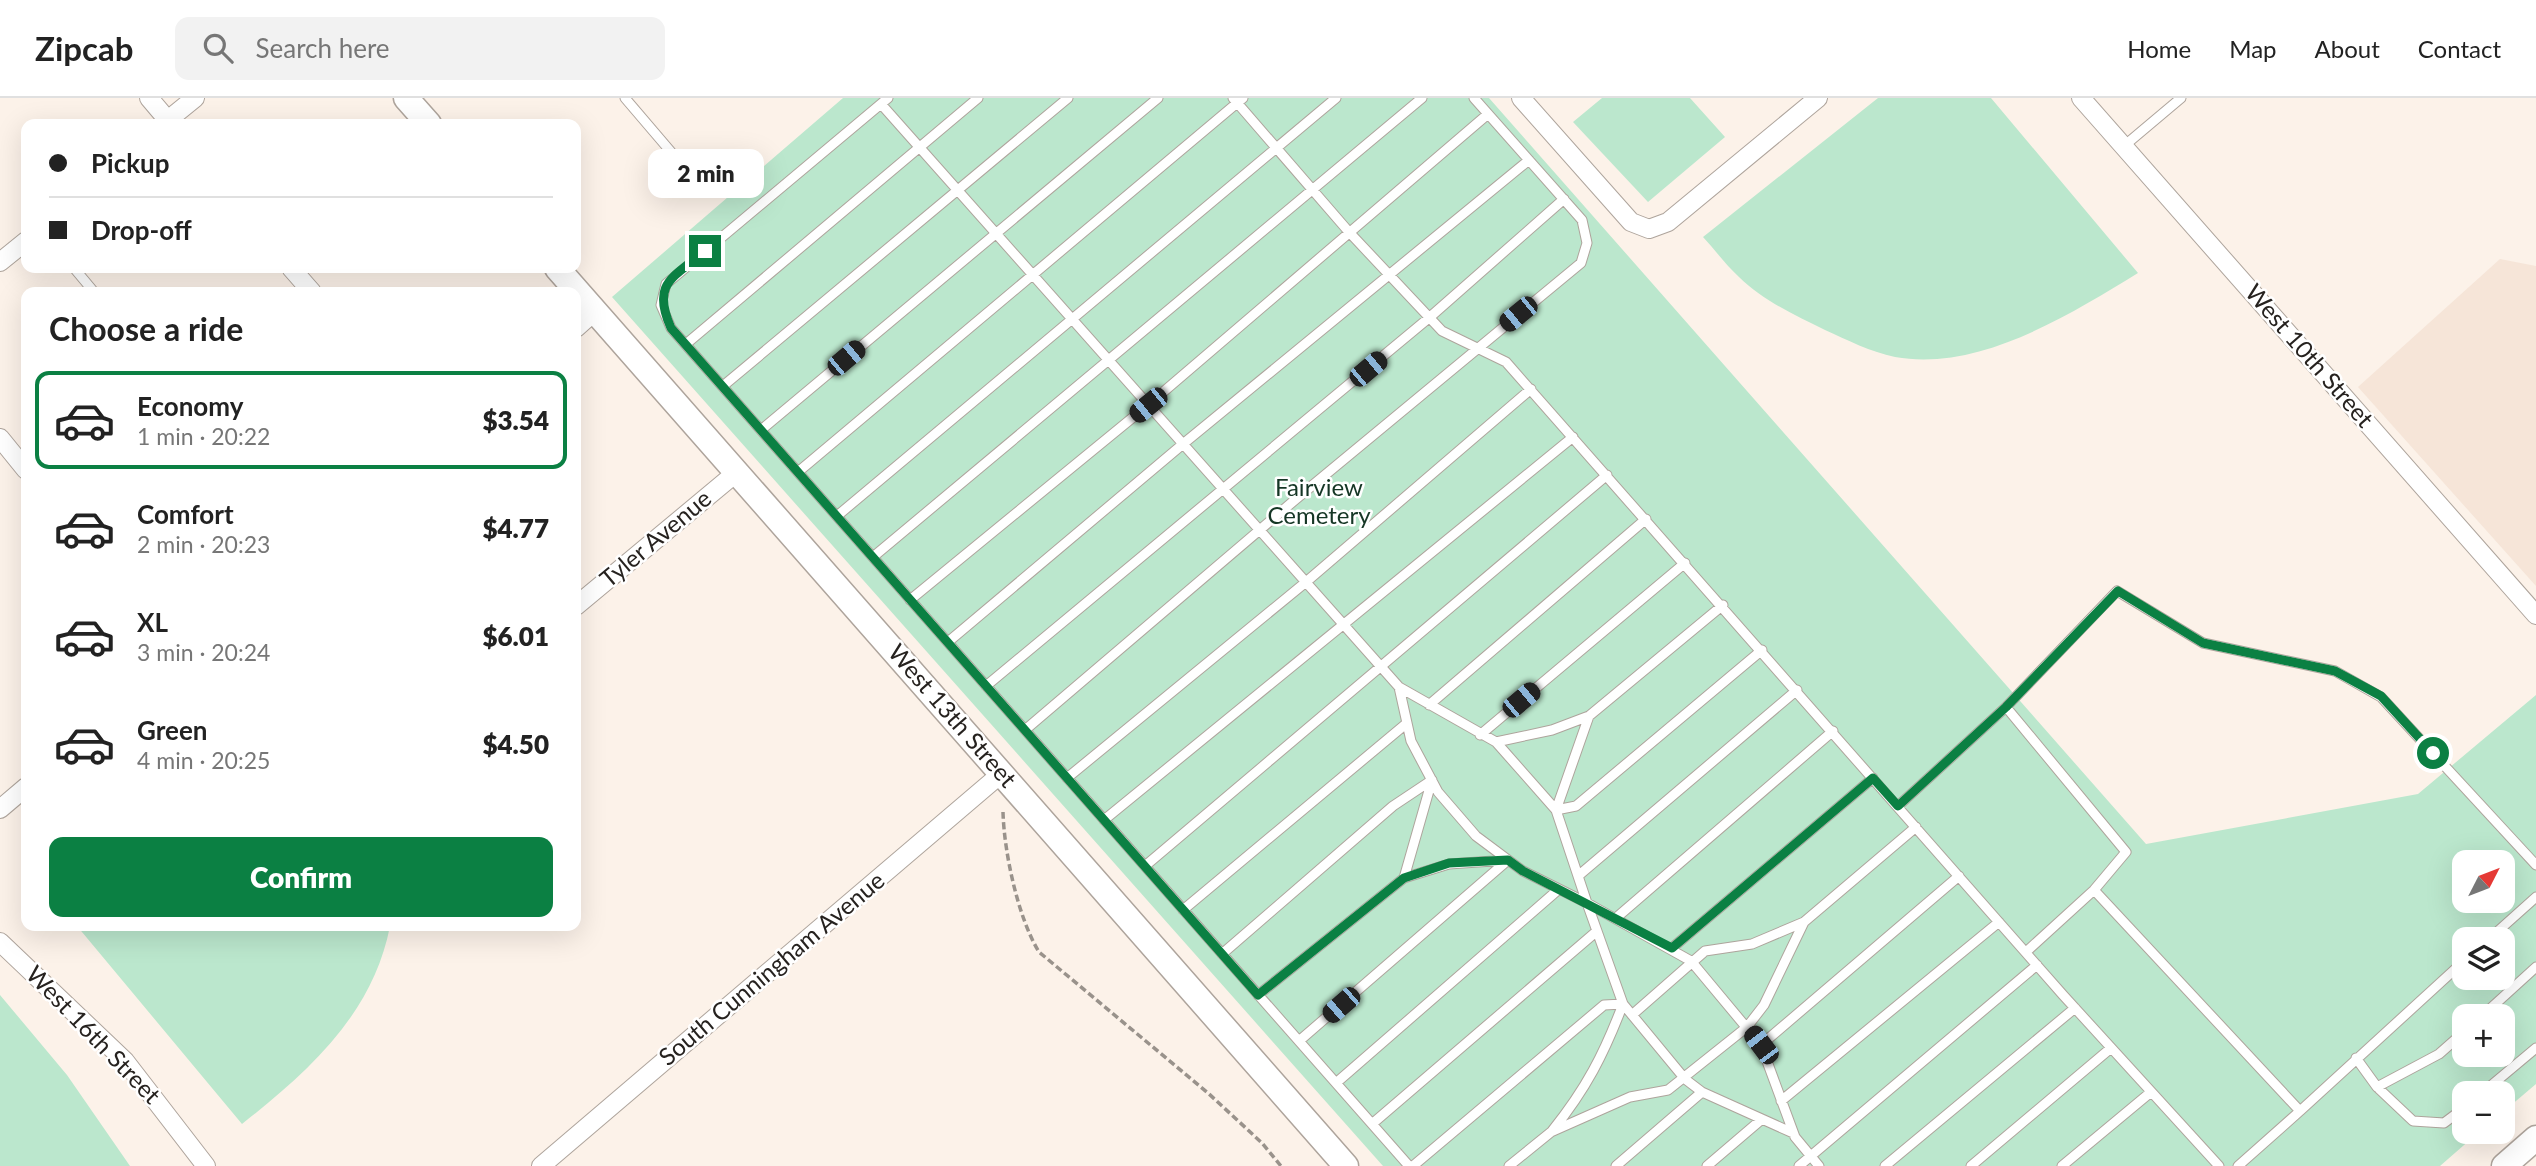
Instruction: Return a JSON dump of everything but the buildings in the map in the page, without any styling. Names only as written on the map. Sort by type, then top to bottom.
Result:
[{"type":"street","points":[[149,98],[164,119]]},
{"type":"street","points":[[171,119],[195,98]]},
{"type":"street","points":[[405,98],[424,119]]},
{"type":"street","points":[[1521,98],[1631,222],[1649,229],[1668,222],[1818,98]]},
{"type":"street","name":"West 10th Street","points":[[2081,98],[2536,615]]},
{"type":"street","points":[[0,262],[21,245]]},
{"type":"street","points":[[295,273],[308,287]]},
{"type":"street","name":"West 13th Street","points":[[561,273],[574,287]]},
{"type":"street","name":"West 13th Street","points":[[581,295],[998,776],[1346,1166]]},
{"type":"street","points":[[581,324],[595,311]]},
{"type":"street","points":[[0,438],[21,464]]},
{"type":"street","name":"Tyler Avenue","points":[[581,602],[737,472]]},
{"type":"street","name":"South Cunningham Avenue","points":[[541,1166],[998,776]]},
{"type":"street","points":[[0,809],[21,791]]},
{"type":"street","name":"West 16th Street","points":[[0,942],[125,1061],[206,1166]]},
{"type":"street","points":[[2504,1166],[2536,1138]]},
{"type":"lane","points":[[625,98],[695,180]]},
{"type":"lane","points":[[686,344],[978,98]]},
{"type":"lane","points":[[723,386],[1068,98]]},
{"type":"lane","points":[[761,430],[1158,98]]},
{"type":"lane","points":[[837,516],[1336,98]]},
{"type":"lane","points":[[873,557],[1110,362],[1422,98]]},
{"type":"lane","points":[[1025,730],[1581,263],[1587,243],[1582,220],[1474,98]]},
{"type":"lane","points":[[2124,146],[2181,98]]},
{"type":"lane","points":[[798,472],[1238,100],[1349,232],[1442,331],[1506,362],[1531,389],[2075,1008],[2219,1166]]},
{"type":"lane","points":[[1623,1004],[1604,1005],[1411,1166],[671,328],[661,305],[666,284],[884,101],[957,190],[1399,687],[1496,742],[1556,810],[1623,1004],[1685,1079],[1702,1092],[1793,1133]]},
{"type":"lane","points":[[911,600],[1148,405],[1488,114]]},
{"type":"lane","points":[[948,642],[1183,444],[1529,160]]},
{"type":"lane","points":[[986,686],[1430,317],[1564,199]]},
{"type":"lane","points":[[78,273],[90,287]]},
{"type":"lane","points":[[1067,778],[1306,582],[1531,389]]},
{"type":"lane","points":[[1104,820],[1345,626],[1573,437]]},
{"type":"lane","points":[[1145,866],[1607,475]]},
{"type":"lane","points":[[1429,705],[1646,519]]},
{"type":"lane","points":[[1480,735],[1685,562]]},
{"type":"lane","points":[[1898,806],[2006,707],[2118,591],[2203,643],[2335,671],[2381,696],[2536,865]]},
{"type":"lane","points":[[1496,742],[1552,730],[1588,716],[1723,605]]},
{"type":"lane","points":[[1556,810],[1576,806],[1762,650]]},
{"type":"lane","points":[[1399,687],[1411,741],[1438,792],[1476,836],[1508,860],[1672,948],[1691,961],[1761,1045],[1793,1133],[1819,1166]]},
{"type":"lane","points":[[1578,876],[1797,690]]},
{"type":"lane","points":[[2006,707],[2126,852],[2094,890],[2026,952]]},
{"type":"lane","points":[[1556,810],[1588,716]]},
{"type":"lane","points":[[1183,910],[1407,723]]},
{"type":"lane","points":[[1616,918],[1833,731]]},
{"type":"lane","points":[[1672,948],[1873,778]]},
{"type":"lane","points":[[1404,878],[1432,780]]},
{"type":"lane","points":[[1222,954],[1393,806],[1432,780]]},
{"type":"lane","points":[[1632,1014],[1705,951],[1752,944],[1804,922],[1916,827]]},
{"type":"lane","points":[[1258,995],[1404,878],[1449,863],[1508,860]]},
{"type":"lane","points":[[1299,1041],[1508,860]]},
{"type":"lane","points":[[1761,1045],[1959,876]]},
{"type":"lane","points":[[1336,1083],[1559,889]]},
{"type":"lane","points":[[2094,890],[2300,1111]]},
{"type":"lane","points":[[2503,927],[2536,897]]},
{"type":"lane","points":[[1551,1132],[1630,1097],[1668,1090],[1685,1079],[1747,1027],[1764,1005],[1804,922]]},
{"type":"lane","points":[[1782,1101],[1999,922]]},
{"type":"lane","points":[[1372,1124],[1597,930]]},
{"type":"lane","points":[[1799,1166],[2037,965]]},
{"type":"lane","points":[[2495,1004],[2536,967]]},
{"type":"lane","points":[[2238,1166],[2452,972]]},
{"type":"lane","points":[[1509,1166],[1551,1132],[1581,1095],[1604,1055],[1623,1004]]},
{"type":"lane","points":[[1885,1166],[2075,1008]]},
{"type":"lane","points":[[2377,1087],[2439,1055],[2452,1043]]},
{"type":"lane","points":[[1971,1166],[2111,1048]]},
{"type":"lane","points":[[2497,1081],[2536,1048]]},
{"type":"lane","points":[[2356,1058],[2377,1087],[2413,1121],[2444,1124],[2452,1118]]},
{"type":"lane","points":[[1616,1166],[1702,1092]]},
{"type":"lane","points":[[2062,1166],[2151,1092]]},
{"type":"lane","points":[[1707,1166],[1762,1119]]},
{"type":"path","points":[[998,776],[1006,850],[1023,920],[1039,952],[1208,1093],[1262,1143],[1281,1166]]},
{"type":"shaded area","points":[[2500,259],[2536,266],[2536,586],[2358,387]]},
{"type":"green space","name":"Fairview Cemetery","points":[[843,98],[1489,98],[2146,844],[2418,794],[2536,695],[2536,1084],[2515,1102],[2515,1081],[2452,1081],[2452,1144],[2465,1144],[2440,1166],[1383,1166],[612,297]]},
{"type":"green space","points":[[1602,98],[1690,98],[1725,137],[1648,202],[1573,122]]},
{"type":"green space","points":[[1878,98],[1991,98],[2138,273],[2083,306],[2022,336],[1959,356],[1927,359],[1895,357],[1868,349],[1814,325],[1769,300],[1739,277],[1703,237]]},
{"type":"green space","points":[[81,931],[389,931],[382,958],[369,987],[335,1038],[291,1083],[242,1124]]},
{"type":"green space","points":[[0,995],[67,1075],[130,1166],[0,1166]]},
{"type":"route","points":[[705,251],[666,284],[661,305],[671,328],[1258,995],[1404,878],[1449,863],[1508,860],[1523,871],[1672,948],[1873,778],[1898,806],[2006,707],[2118,591],[2143,609],[2203,643],[2335,671],[2381,696],[2433,753]]}]
